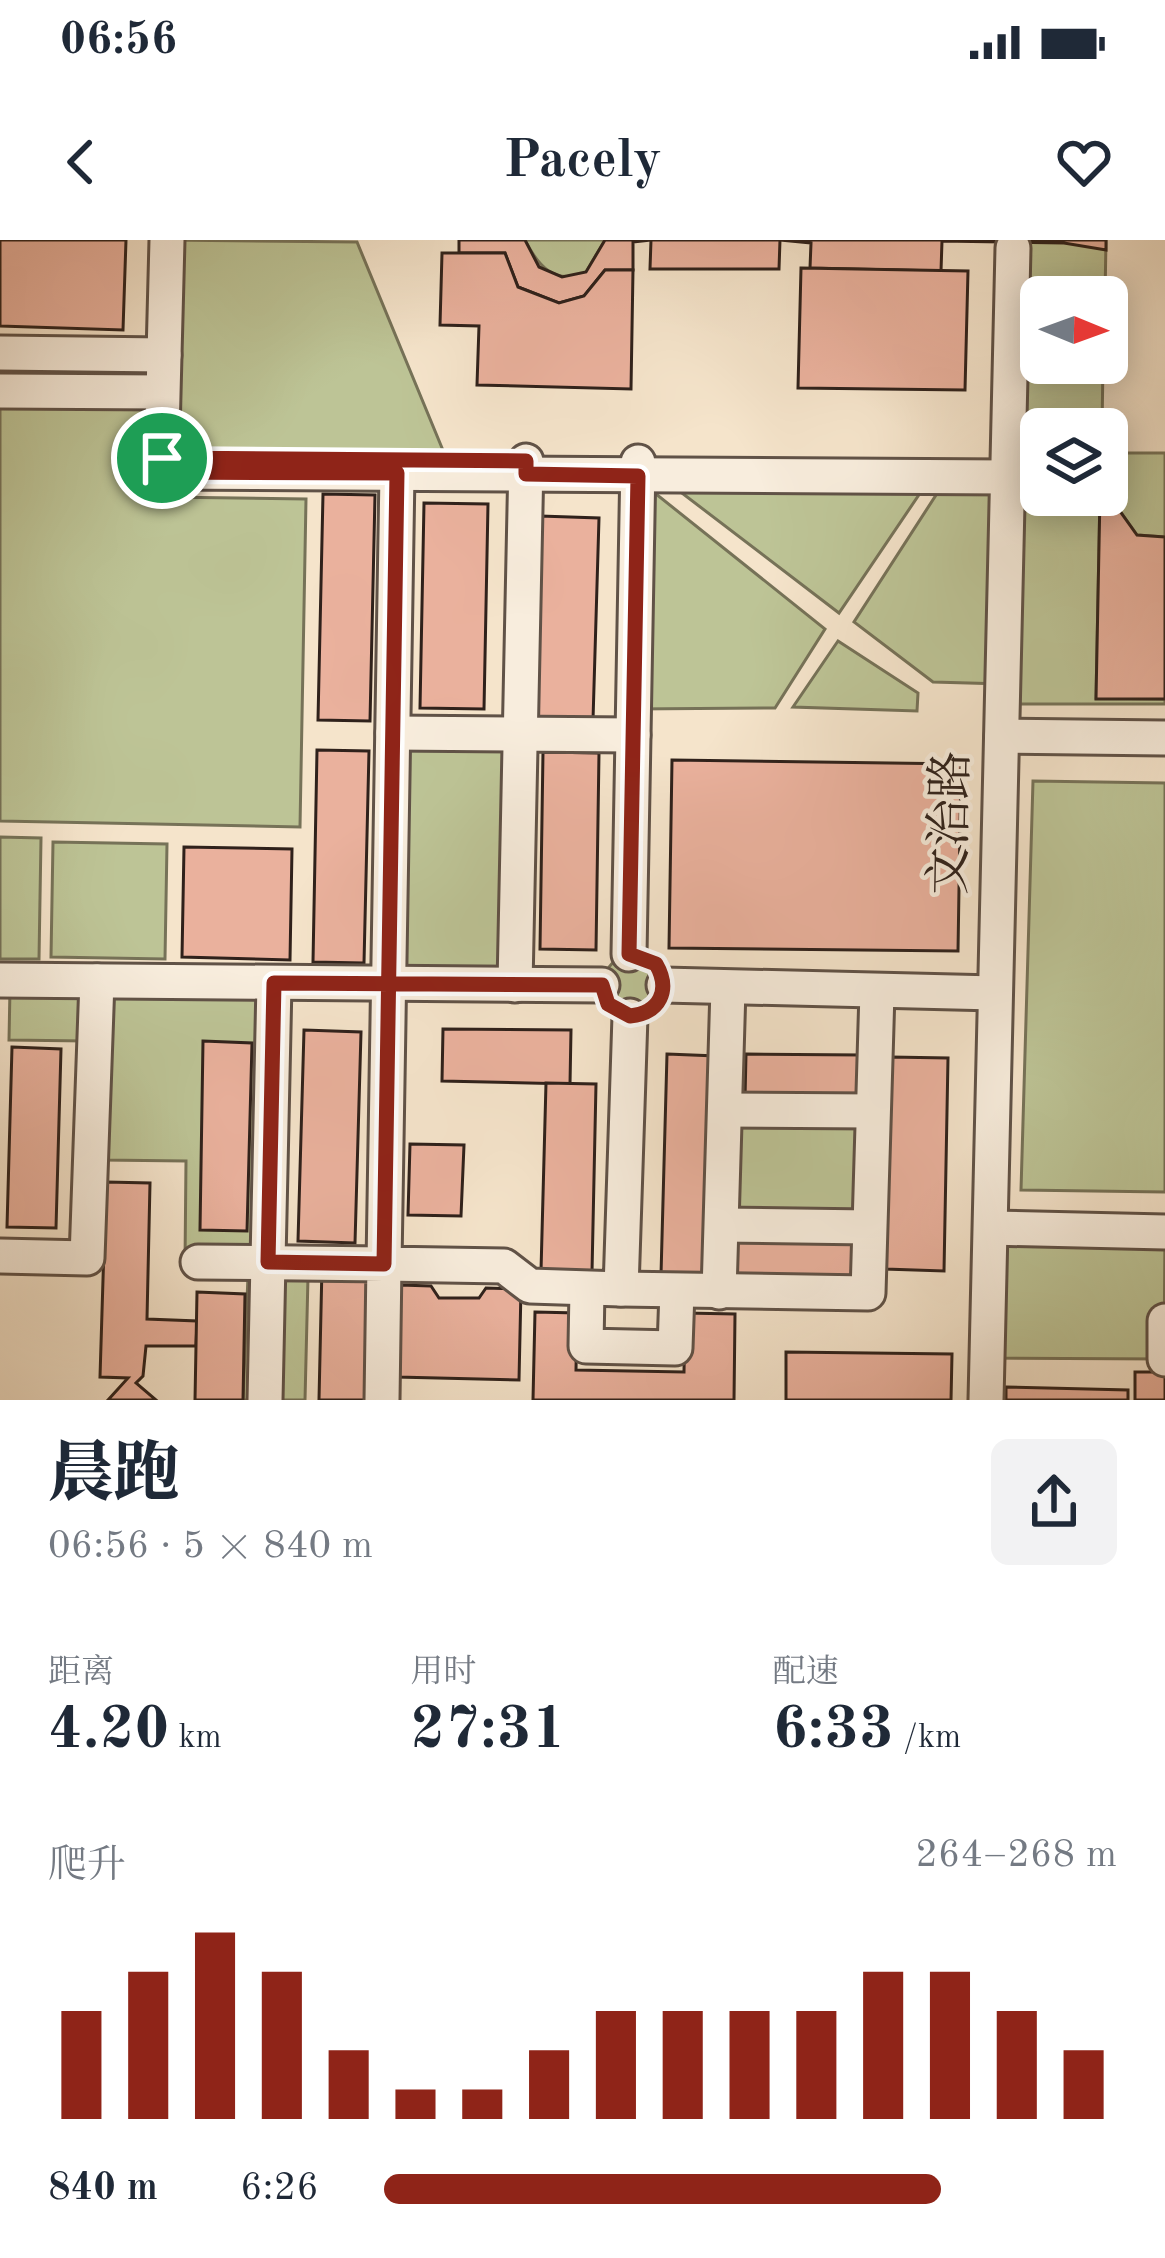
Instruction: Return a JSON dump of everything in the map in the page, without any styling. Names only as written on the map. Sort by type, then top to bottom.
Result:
[{"type":"street","points":[[167,240],[161,472],[526,468]]},
{"type":"street","name":"文治路","points":[[986,1400],[1012,248]]},
{"type":"street","points":[[0,370],[0,353],[164,355]]},
{"type":"street","points":[[110,355],[111,391]]},
{"type":"street","points":[[0,391],[162,392]]},
{"type":"street","points":[[162,458],[526,468],[1008,471]]},
{"type":"street","points":[[515,985],[526,468]]},
{"type":"street","points":[[629,954],[638,469]]},
{"type":"street","points":[[382,1400],[397,473]]},
{"type":"street","points":[[393,734],[633,735]]},
{"type":"street","points":[[1002,736],[1165,737]]},
{"type":"street","points":[[629,954],[652,961],[664,985],[655,1007],[630,1016],[608,1004],[602,985],[611,963],[629,954]]},
{"type":"street","points":[[0,980],[602,985]]},
{"type":"street","points":[[0,1256],[87,1258],[97,981]]},
{"type":"street","points":[[265,1400],[266,1055],[274,983]]},
{"type":"street","points":[[664,985],[995,993]]},
{"type":"street","points":[[719,1292],[728,988]]},
{"type":"street","points":[[198,1262],[504,1266],[530,1286],[868,1293],[877,992]]},
{"type":"street","points":[[630,1016],[604,1289],[586,1346],[675,1348],[677,1291]]},
{"type":"street","points":[[726,1110],[872,1112]]},
{"type":"street","points":[[722,1225],[869,1227]]},
{"type":"street","points":[[991,1228],[1165,1232]]},
{"type":"street","points":[[1165,1321],[1165,1359]]},
{"type":"green space","points":[[166,240],[357,242],[447,460],[1007,466],[1013,240],[1106,240],[1105,276],[1020,276],[1020,384],[1103,384],[1102,408],[1020,408],[1020,516],[1100,516],[1096,698],[1165,699],[1165,704],[1003,704],[1003,684],[933,682],[854,622],[947,478],[931,477],[839,613],[661,477],[636,478],[825,629],[775,708],[633,709],[634,477],[161,473],[162,497],[306,499],[300,827],[0,821],[0,391],[162,392]]},
{"type":"green space","points":[[525,240],[605,240],[586,272],[565,277],[542,265]]},
{"type":"green space","points":[[1128,453],[1165,453],[1165,537],[1137,535],[1123,516],[1128,516]]},
{"type":"green space","points":[[838,641],[918,693],[917,711],[793,707]]},
{"type":"green space","points":[[393,733],[520,734],[515,985],[388,985]]},
{"type":"green space","points":[[1033,781],[1165,783],[1165,1192],[1021,1190]]},
{"type":"green space","points":[[0,837],[41,838],[39,959],[0,959]]},
{"type":"green space","points":[[53,842],[167,844],[165,959],[51,957]]},
{"type":"green space","points":[[633,955],[655,963],[663,985],[655,1007],[633,1015],[611,1007],[603,985],[611,963]]},
{"type":"green space","points":[[109,981],[274,983],[273,1042],[255,1043],[254,1066],[272,1067],[268,1262],[185,1262],[186,1161],[103,1160]]},
{"type":"green space","points":[[10,989],[86,990],[85,1041],[9,1040]]},
{"type":"green space","points":[[726,1110],[872,1111],[869,1227],[722,1225]]},
{"type":"green space","points":[[991,1228],[1165,1232],[1164,1359],[988,1358]]},
{"type":"green space","points":[[248,1276],[308,1277],[305,1400],[243,1400]]},
{"type":"building","points":[[0,240],[126,240],[123,330],[0,326]]},
{"type":"building","points":[[459,240],[525,240],[539,267],[562,277],[586,272],[605,240],[651,240],[633,242],[633,270],[605,270],[584,296],[559,303],[518,287],[505,253],[459,253]]},
{"type":"building","points":[[651,240],[780,240],[779,269],[650,269]]},
{"type":"building","points":[[780,240],[1106,240],[1106,250],[1064,243],[942,241],[941,271],[810,268],[811,243]]},
{"type":"building","points":[[442,253],[505,253],[518,287],[559,303],[584,296],[605,270],[633,270],[631,389],[477,385],[479,326],[440,325]]},
{"type":"building","points":[[801,268],[968,271],[965,390],[798,388]]},
{"type":"building","points":[[323,494],[375,495],[370,721],[318,720]]},
{"type":"building","points":[[424,503],[488,504],[484,709],[420,708]]},
{"type":"building","points":[[540,516],[599,518],[593,720],[533,718]]},
{"type":"building","points":[[1100,516],[1123,516],[1137,535],[1165,537],[1165,699],[1096,699]]},
{"type":"building","points":[[317,750],[369,751],[364,963],[313,962]]},
{"type":"building","points":[[543,752],[599,753],[596,950],[540,949]]},
{"type":"building","points":[[672,760],[961,764],[958,951],[669,948]]},
{"type":"building","points":[[184,847],[292,849],[290,960],[182,957]]},
{"type":"building","points":[[443,1029],[571,1030],[570,1084],[442,1081]]},
{"type":"building","points":[[304,1030],[361,1032],[355,1243],[298,1241]]},
{"type":"building","points":[[203,1041],[252,1043],[247,1231],[200,1230]]},
{"type":"building","points":[[12,1047],[61,1049],[56,1228],[7,1227]]},
{"type":"building","points":[[667,1054],[716,1056],[710,1276],[661,1275]]},
{"type":"building","points":[[746,1054],[862,1055],[862,1100],[745,1099]]},
{"type":"building","points":[[890,1057],[948,1058],[944,1271],[885,1269]]},
{"type":"building","points":[[546,1083],[596,1084],[592,1272],[541,1271]]},
{"type":"building","points":[[410,1144],[464,1145],[461,1216],[408,1215]]},
{"type":"building","points":[[106,1182],[150,1183],[147,1319],[197,1321],[196,1346],[146,1346],[143,1376],[136,1383],[156,1400],[108,1400],[128,1378],[100,1377]]},
{"type":"building","points":[[733,1232],[855,1235],[854,1286],[732,1283]]},
{"type":"building","points":[[322,1266],[371,1268],[368,1400],[319,1400]]},
{"type":"building","points":[[400,1285],[431,1286],[439,1298],[479,1298],[486,1288],[521,1289],[519,1380],[397,1377]]},
{"type":"building","points":[[197,1292],[245,1294],[243,1400],[195,1400]]},
{"type":"building","points":[[535,1312],[577,1313],[576,1370],[684,1372],[685,1313],[735,1314],[734,1400],[533,1400]]},
{"type":"building","points":[[786,1352],[952,1354],[951,1400],[786,1400]]},
{"type":"building","points":[[1135,1372],[1165,1372],[1165,1400],[1135,1400]]},
{"type":"building","points":[[1006,1387],[1128,1390],[1128,1400],[1006,1400]]},
{"type":"route","points":[[162,458],[161,472],[397,473],[388,985],[384,1264],[268,1262],[274,983],[388,985],[602,985],[608,1004],[630,1016],[649,1012],[659,1002],[664,985],[656,964],[629,954],[638,476],[526,474],[526,461],[162,458]]}]
